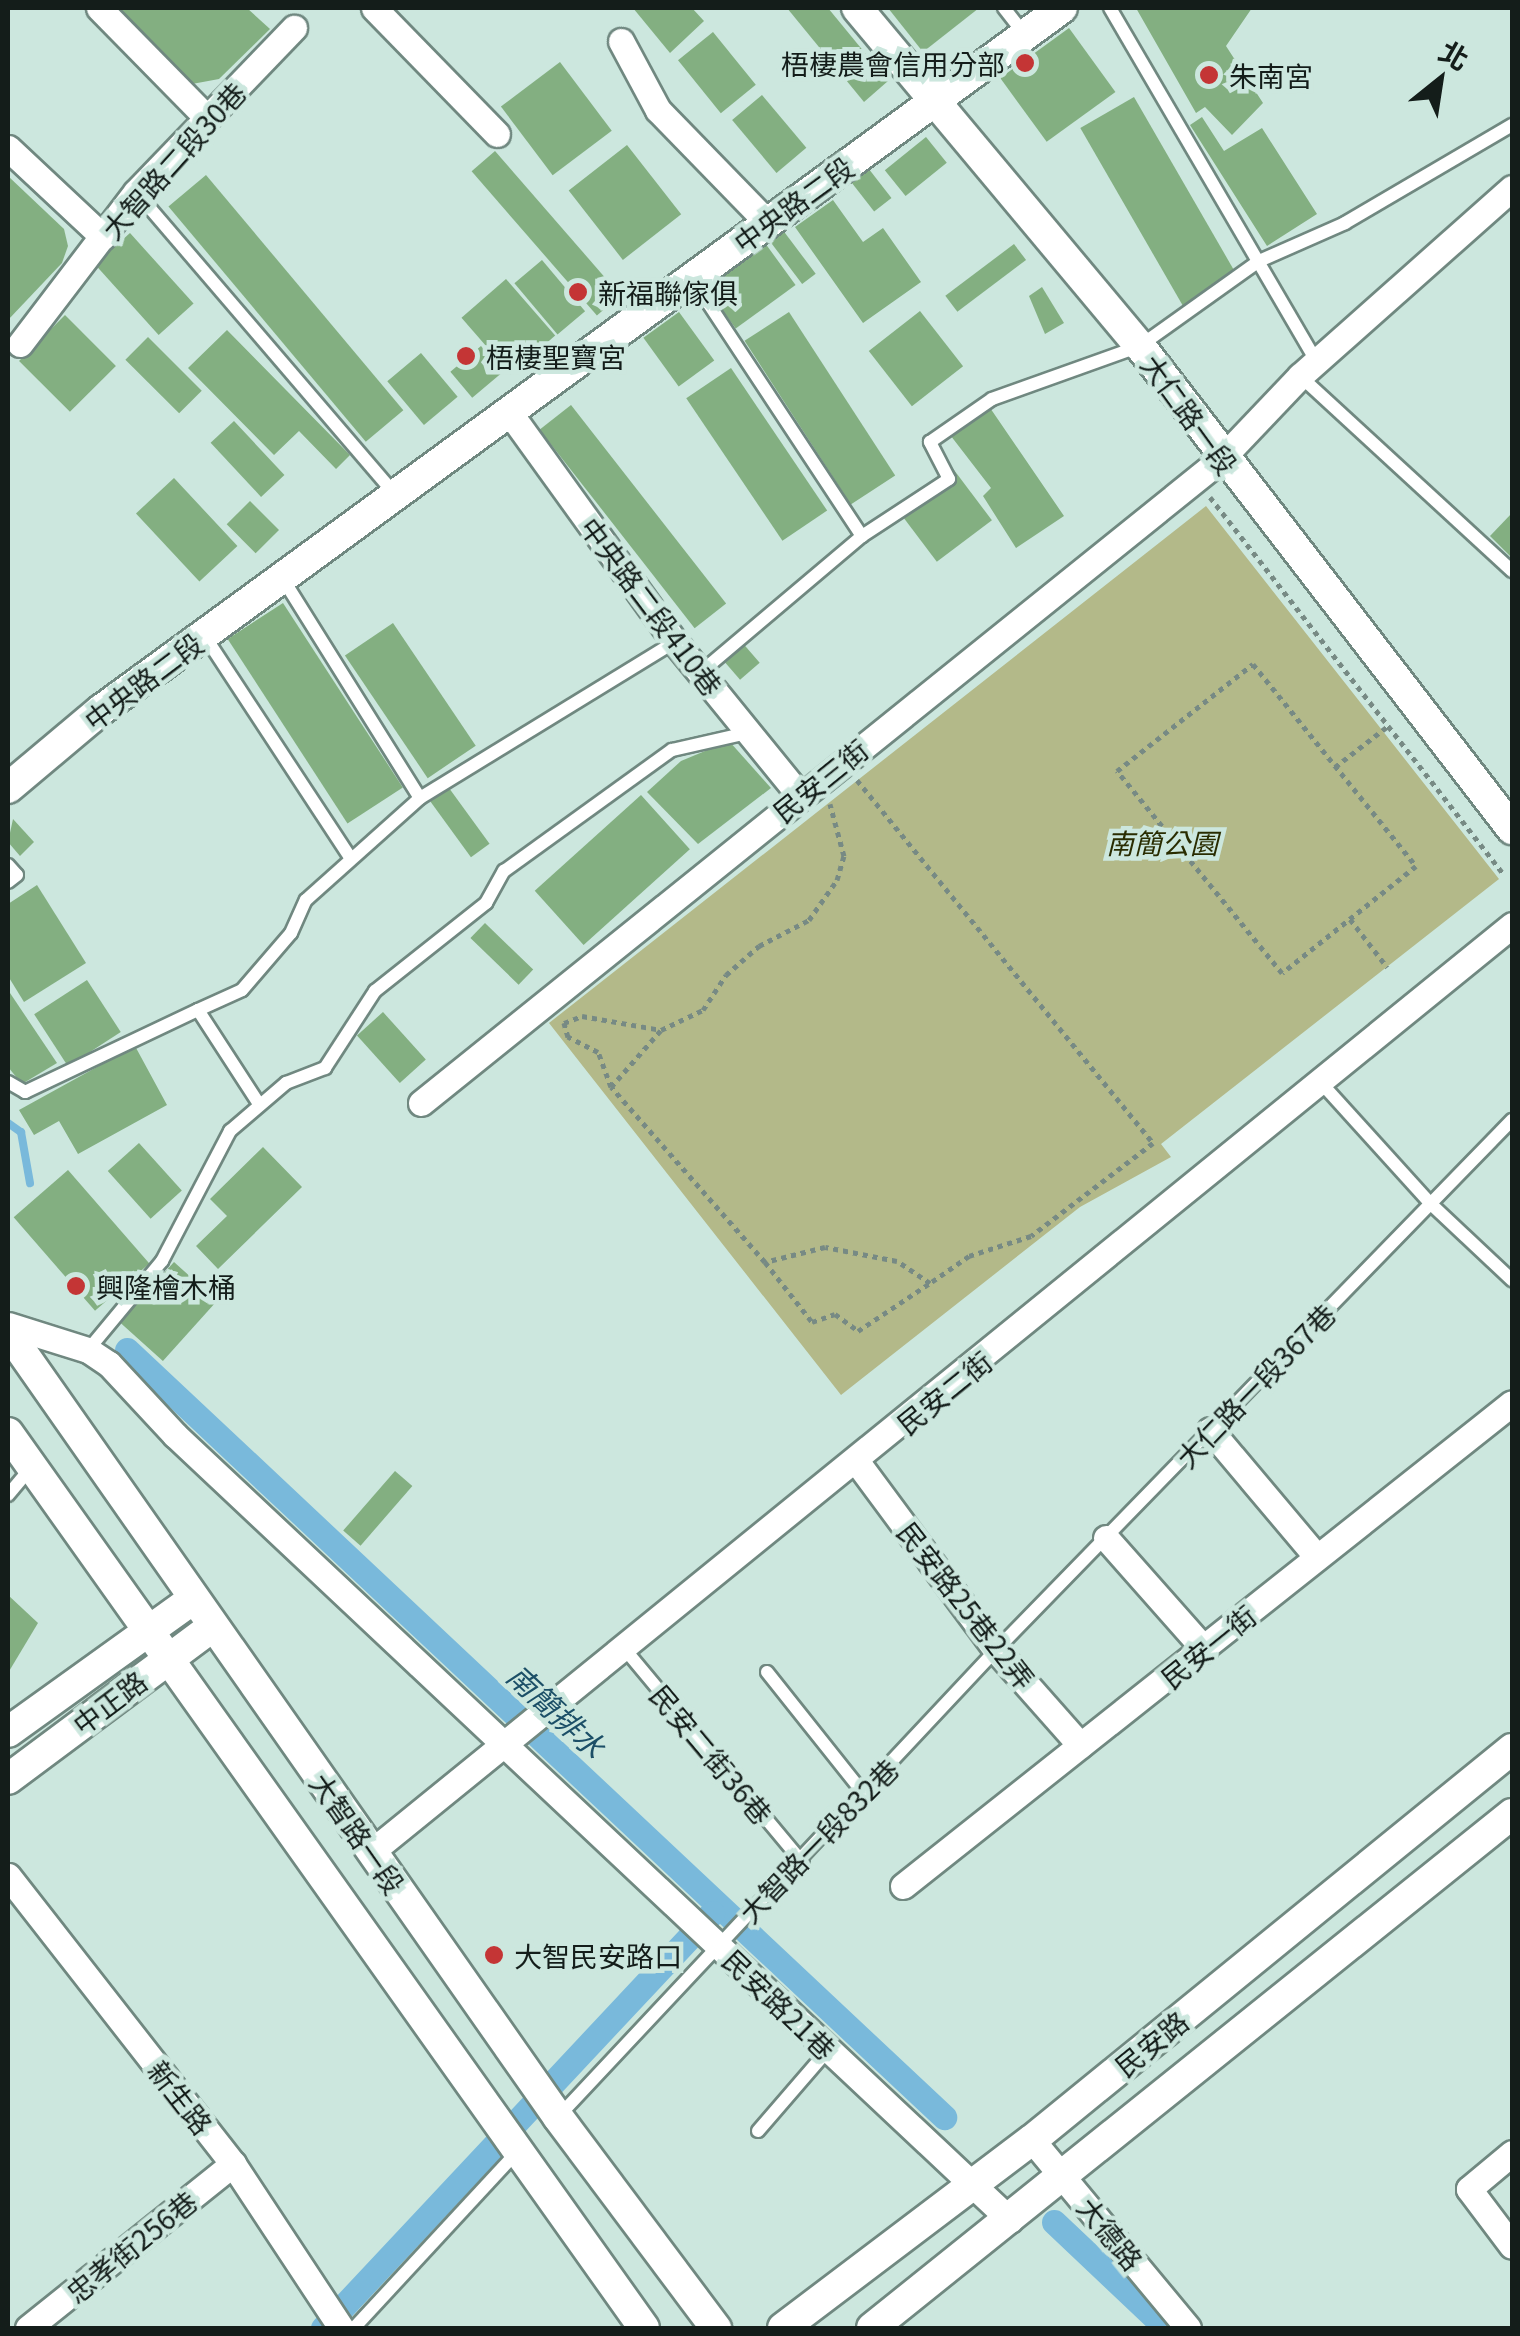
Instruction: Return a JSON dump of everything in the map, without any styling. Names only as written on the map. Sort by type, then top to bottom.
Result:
[{"type":"street","points":[[100,8],[208,118]]},
{"type":"street","points":[[374,8],[497,134]]},
{"type":"street","name":"大仁路一段","points":[[857,8],[931,102],[1140,346],[1221,459],[1512,828]]},
{"type":"street","name":"中央路二段","points":[[8,788],[204,635],[1062,8]]},
{"type":"street","name":"大智路二段30巷","points":[[14,350],[136,192],[294,28]]},
{"type":"street","points":[[621,41],[658,110],[767,222]]},
{"type":"street","points":[[8,148],[103,237]]},
{"type":"street","points":[[1221,459],[1309,369],[1512,188]]},
{"type":"street","name":"中央路二段410巷","points":[[509,412],[676,642],[748,733],[812,794]]},
{"type":"street","name":"民安三街","points":[[420,1104],[812,794],[1221,459]]},
{"type":"street","name":"民安二街","points":[[371,1852],[509,1745],[621,1645],[857,1462],[1323,1085],[1512,925]]},
{"type":"street","points":[[8,1328],[88,1350]]},
{"type":"street","name":"大智路一段","points":[[8,1328],[212,1627],[558,2117],[716,2328]]},
{"type":"street","name":"民安路21巷","points":[[88,1350],[1010,2220]]},
{"type":"street","name":"民安一街","points":[[903,1886],[1512,1404]]},
{"type":"street","points":[[1210,1430],[1317,1557]]},
{"type":"street","name":"大智路一段","points":[[8,1433],[515,2154],[644,2328]]},
{"type":"street","name":"民安路25巷22弄","points":[[857,1462],[996,1650],[1080,1745]]},
{"type":"street","points":[[1106,1538],[1205,1650]]},
{"type":"street","name":"中正路","points":[[8,1732],[193,1599]]},
{"type":"street","name":"中正路","points":[[8,1778],[212,1627]]},
{"type":"street","name":"民安路","points":[[784,2328],[1032,2140],[1512,1749]]},
{"type":"street","name":"民安路","points":[[872,2328],[1512,1814]]},
{"type":"street","name":"新生路","points":[[8,1876],[233,2164],[341,2328]]},
{"type":"street","name":"大德路","points":[[1032,2140],[1188,2328]]},
{"type":"street","points":[[1512,2152],[1469,2190],[1512,2246]]},
{"type":"street","name":"忠孝街256巷","points":[[28,2328],[233,2164]]},
{"type":"lane","points":[[1004,8],[1024,35]]},
{"type":"lane","points":[[1110,8],[1259,261],[1309,369],[1512,571]]},
{"type":"lane","points":[[702,671],[862,536],[949,479],[930,442],[961,421],[1020,386],[1140,346],[1259,261],[1344,223],[1512,125]]},
{"type":"lane","points":[[136,192],[396,494]]},
{"type":"lane","points":[[692,278],[862,536]]},
{"type":"lane","points":[[283,578],[420,798]]},
{"type":"lane","points":[[204,635],[349,856]]},
{"type":"lane","points":[[8,1082],[25,1092],[242,990],[290,933],[306,900],[349,856],[420,798],[676,642]]},
{"type":"lane","points":[[88,1350],[162,1261],[223,1144],[259,1104],[286,1083],[325,1068],[375,991],[486,903],[504,871],[672,750],[748,733]]},
{"type":"lane","points":[[8,865],[17,875],[8,882]]},
{"type":"lane","points":[[198,1010],[259,1104]]},
{"type":"lane","points":[[1323,1085],[1432,1205],[1512,1280]]},
{"type":"lane","name":"大仁路一段367巷","points":[[996,1650],[1512,1120]]},
{"type":"lane","points":[[8,1495],[32,1467]]},
{"type":"lane","name":"民安二街36巷","points":[[621,1645],[803,1862]]},
{"type":"lane","name":"大智路一段832巷","points":[[558,2117],[716,1943],[803,1862],[996,1650]]},
{"type":"lane","points":[[767,1672],[865,1795]]},
{"type":"lane","points":[[758,2131],[828,2050]]},
{"type":"lane","points":[[354,2328],[515,2154]]},
{"type":"path","points":[[1205,490],[1504,874]]},
{"type":"path","points":[[1253,664],[1335,767],[1416,866],[1282,973],[1117,771],[1253,664]]},
{"type":"path","points":[[1335,767],[1389,726]]},
{"type":"path","points":[[662,1030],[582,1016],[564,1023],[568,1037],[598,1052],[611,1087],[765,1262],[812,1322],[835,1314],[858,1331],[970,1256],[1031,1236],[1152,1143],[848,770]]},
{"type":"path","points":[[611,1087],[662,1030],[702,1010],[726,975],[759,946],[809,920],[837,880],[841,833],[812,794]]},
{"type":"path","points":[[1350,919],[1387,967]]},
{"type":"path","points":[[765,1262],[825,1247],[897,1262],[930,1283]]},
{"type":"green space","name":"南簡公園","points":[[1206,506],[1499,879],[1161,1144],[1171,1157],[1080,1207],[841,1395],[549,1023]]},
{"type":"building","points":[[115,8],[247,8],[270,29],[219,79],[192,84]]},
{"type":"building","points":[[633,8],[692,8],[704,21],[670,53]]},
{"type":"building","points":[[787,8],[828,8],[888,81],[864,102]]},
{"type":"building","points":[[888,8],[979,8],[923,52]]},
{"type":"building","name":"朱南宮","points":[[1136,8],[1252,8],[1226,46],[1263,103],[1232,135],[1205,107],[1196,113]]},
{"type":"building","points":[[1069,28],[1115,92],[1047,142],[1000,78]]},
{"type":"building","points":[[713,32],[756,85],[721,113],[678,60]]},
{"type":"building","points":[[560,62],[612,131],[553,175],[501,107]]},
{"type":"building","points":[[762,95],[806,148],[776,173],[732,120]]},
{"type":"building","points":[[1134,97],[1237,275],[1183,306],[1080,128]]},
{"type":"building","points":[[1202,117],[1224,151],[1262,128],[1317,214],[1267,246],[1190,125]]},
{"type":"building","points":[[926,137],[947,163],[906,196],[885,170]]},
{"type":"building","points":[[627,145],[681,214],[623,260],[569,191]]},
{"type":"building","points":[[495,151],[620,295],[597,315],[472,171]]},
{"type":"building","points":[[865,164],[891,198],[874,211],[848,178]]},
{"type":"building","points":[[206,175],[403,410],[366,442],[168,206]]},
{"type":"building","points":[[8,176],[64,229],[68,246],[62,263],[8,320]]},
{"type":"building","points":[[833,200],[863,242],[883,228],[921,282],[863,323],[795,227]]},
{"type":"building","points":[[782,229],[816,274],[802,284],[768,239]]},
{"type":"building","points":[[130,233],[194,304],[159,335],[95,264]]},
{"type":"building","points":[[765,243],[796,285],[736,329],[705,286]]},
{"type":"building","points":[[1014,244],[1026,260],[957,312],[945,296]]},
{"type":"building","points":[[542,260],[585,311],[557,334],[514,283]]},
{"type":"building","points":[[506,279],[555,336],[511,374],[461,318]]},
{"type":"building","points":[[1042,287],[1064,323],[1045,334],[1029,296]]},
{"type":"building","points":[[920,311],[963,366],[912,406],[869,351]]},
{"type":"building","points":[[679,312],[714,361],[679,386],[643,338]]},
{"type":"building","points":[[789,312],[895,476],[851,504],[745,341]]},
{"type":"building","points":[[65,315],[116,366],[70,412],[19,361]]},
{"type":"building","points":[[227,330],[350,455],[336,469],[299,431],[274,455],[188,368]]},
{"type":"building","points":[[148,337],[202,391],[179,413],[125,360]]},
{"type":"building","points":[[481,346],[503,372],[472,398],[450,372]]},
{"type":"building","points":[[421,353],[458,397],[424,425],[387,381]]},
{"type":"building","points":[[731,368],[827,511],[782,541],[686,398]]},
{"type":"building","points":[[984,399],[1064,516],[1016,548],[983,496],[991,488],[944,427]]},
{"type":"building","points":[[571,405],[726,604],[695,628],[539,430]]},
{"type":"building","points":[[234,421],[284,475],[261,497],[211,443]]},
{"type":"building","points":[[951,466],[992,520],[937,562],[896,508]]},
{"type":"building","points":[[174,478],[237,546],[199,581],[136,513]]},
{"type":"building","points":[[250,501],[279,530],[256,553],[227,524]]},
{"type":"building","points":[[1512,513],[1512,558],[1490,536]]},
{"type":"building","points":[[283,603],[403,788],[347,823],[228,639]]},
{"type":"building","points":[[393,623],[476,746],[428,778],[345,655]]},
{"type":"building","points":[[740,640],[760,663],[740,680],[720,657]]},
{"type":"building","points":[[729,741],[771,788],[698,844],[647,792],[681,761]]},
{"type":"building","points":[[449,788],[490,844],[471,857],[430,802]]},
{"type":"building","points":[[641,795],[690,849],[584,945],[535,891]]},
{"type":"building","points":[[13,819],[34,842],[20,856],[8,842]]},
{"type":"building","points":[[37,885],[86,963],[24,1002],[8,976],[8,904]]},
{"type":"building","points":[[485,923],[533,970],[519,985],[470,938]]},
{"type":"building","points":[[87,980],[121,1032],[68,1066],[34,1014]]},
{"type":"building","points":[[8,990],[57,1063],[22,1084],[8,1067]]},
{"type":"building","points":[[383,1012],[426,1060],[400,1083],[357,1035]]},
{"type":"building","points":[[135,1046],[167,1105],[78,1154],[59,1121],[34,1135],[19,1110]]},
{"type":"building","points":[[139,1143],[182,1191],[151,1219],[108,1171]]},
{"type":"building","points":[[263,1147],[302,1187],[218,1269],[196,1246],[227,1216],[210,1199]]},
{"type":"building","points":[[68,1170],[149,1264],[95,1311],[14,1217]]},
{"type":"building","points":[[174,1262],[217,1301],[163,1361],[120,1322]]},
{"type":"building","points":[[395,1471],[412,1486],[361,1546],[343,1531]]},
{"type":"building","points":[[8,1595],[38,1623],[8,1673]]},
{"type":"waterway","points":[[8,1123],[21,1132],[30,1183]]},
{"type":"waterway","name":"南簡排水","points":[[127,1350],[944,2117]]},
{"type":"waterway","points":[[323,2328],[712,1913]]},
{"type":"waterway","name":"南簡排水","points":[[1054,2222],[1166,2328]]},
{"type":"place","name":"梧棲農會信用分部","points":[[1025,63]]},
{"type":"place","name":"朱南宮","points":[[1209,75]]},
{"type":"place","name":"新福聯傢俱","points":[[578,292]]},
{"type":"place","name":"梧棲聖寶宮","points":[[466,356]]},
{"type":"place","name":"興隆檜木桶","points":[[76,1286]]},
{"type":"place","name":"大智民安路口","points":[[494,1955]]}]
